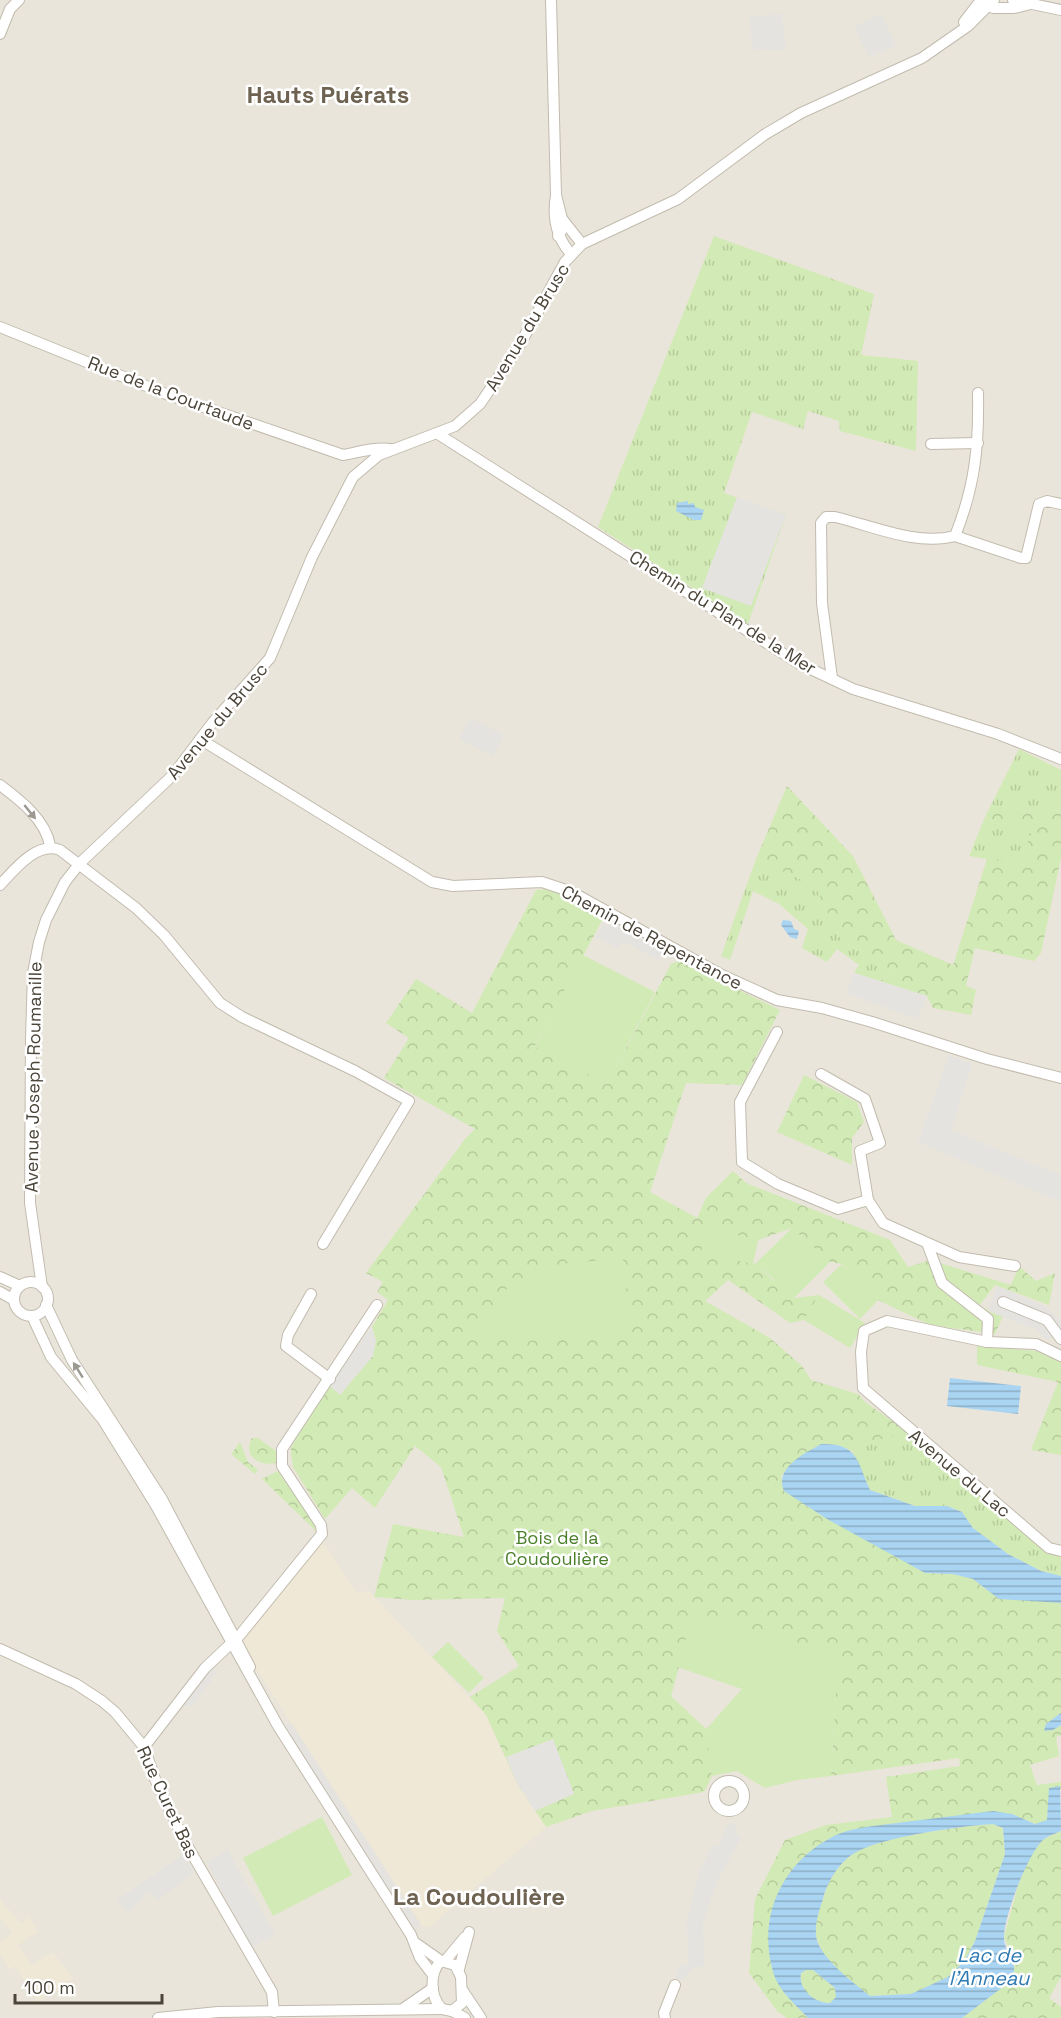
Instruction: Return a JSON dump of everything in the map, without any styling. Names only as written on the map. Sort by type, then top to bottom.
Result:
[{"type":"street","points":[[0,34],[10,9],[19,0]]},
{"type":"street","points":[[551,0],[556,195],[554,217],[558,236],[571,255]]},
{"type":"street","points":[[1012,0],[1027,5],[1061,10]]},
{"type":"street","points":[[988,1],[1000,9],[1027,5]]},
{"type":"street","name":"Avenue du Brusc","points":[[80,863],[173,775],[200,739],[270,658],[312,557],[347,485],[358,471],[392,449],[438,434],[469,416],[490,393],[571,255],[582,244],[678,200],[790,119],[903,68],[955,34],[988,1]]},
{"type":"street","points":[[556,195],[563,220],[562,233],[558,236]]},
{"type":"street","points":[[563,220],[582,244]]},
{"type":"street","name":"Rue de la Courtaude","points":[[0,327],[166,394],[343,455],[356,454],[377,447],[392,449]]},
{"type":"street","points":[[955,536],[978,459],[978,393]]},
{"type":"street","name":"Chemin du Plan de la Mer","points":[[438,434],[798,663],[853,689],[998,734],[1061,759]]},
{"type":"street","points":[[931,444],[978,443]]},
{"type":"street","points":[[356,454],[360,458],[358,471]]},
{"type":"street","name":"Rue de la Courtaude","points":[[343,455],[358,471]]},
{"type":"street","points":[[832,678],[822,603],[821,523],[826,517],[835,517],[909,536],[940,540],[955,536],[1026,558],[1039,504],[1047,501],[1061,504]]},
{"type":"street","name":"Chemin de Repentance","points":[[200,739],[432,882],[453,886],[549,882],[572,892],[722,975],[777,1000],[862,1019],[987,1059],[1061,1078]]},
{"type":"street","points":[[0,785],[21,801],[34,816],[50,846],[80,863],[136,908],[164,936],[220,1003],[242,1017],[355,1071],[409,1101],[323,1244]]},
{"type":"street","points":[[0,885],[41,848],[50,846]]},
{"type":"street","name":"Avenue Joseph Roumanille","points":[[42,1287],[30,1203],[33,973],[46,920],[65,882],[80,863]]},
{"type":"street","points":[[777,1032],[740,1102],[742,1162],[778,1184],[838,1209],[868,1200]]},
{"type":"street","points":[[821,1074],[865,1100],[880,1143],[860,1152],[868,1200],[883,1223],[959,1257],[1015,1266]]},
{"type":"street","points":[[927,1243],[942,1283],[988,1319],[987,1342],[1036,1344],[1061,1353]]},
{"type":"street","points":[[14,1300],[39,1266]]},
{"type":"street","points":[[0,1277],[42,1287],[47,1295],[46,1305],[72,1360],[146,1472],[264,1701],[415,1942],[420,1958],[433,1975]]},
{"type":"street","points":[[0,1292],[14,1300],[20,1311],[32,1316],[51,1357],[103,1420],[155,1504],[233,1640]]},
{"type":"street","points":[[311,1294],[285,1343],[289,1349],[330,1379]]},
{"type":"street","points":[[1003,1302],[1047,1320],[1061,1339]]},
{"type":"street","points":[[32,1316],[46,1305]]},
{"type":"street","points":[[144,1747],[205,1668],[233,1640],[322,1534],[321,1525],[282,1466],[281,1454],[284,1443],[330,1379],[377,1305]]},
{"type":"street","name":"Avenue du Lac","points":[[987,1342],[886,1321],[864,1331],[861,1352],[862,1388],[1049,1548],[1061,1551]]},
{"type":"street","name":"Rue Curet Bas","points":[[0,1649],[76,1684],[102,1701],[115,1712],[144,1747],[155,1779],[184,1840],[272,1992],[274,2012]]},
{"type":"street","points":[[158,2018],[218,2012],[400,2012],[418,2014],[447,2010],[462,2003],[463,1991],[459,1970],[470,1932],[433,1975],[436,2002],[447,2010],[465,2018]]},
{"type":"street","points":[[415,1942],[443,1961],[455,1965],[459,1970]]},
{"type":"street","points":[[665,2018],[664,2013],[675,1985]]},
{"type":"street","points":[[400,2012],[433,1988]]},
{"type":"street","points":[[463,1991],[481,2018]]},
{"type":"shaded area","points":[[0,0],[1061,0],[1061,2018],[0,2018]]},
{"type":"shaded area","points":[[782,14],[786,50],[752,49],[750,17]]},
{"type":"shaded area","points":[[881,14],[896,45],[869,58],[854,27]]},
{"type":"shaded area","points":[[737,497],[786,515],[751,606],[702,588]]},
{"type":"shaded area","points":[[470,718],[504,735],[493,756],[459,739]]},
{"type":"shaded area","points":[[603,923],[611,927],[613,924],[663,951],[658,960],[623,941],[618,949],[595,937]]},
{"type":"shaded area","points":[[854,973],[927,996],[917,1019],[846,993]]},
{"type":"shaded area","points":[[949,1055],[972,1064],[951,1130],[1061,1175],[1061,1202],[918,1142]]},
{"type":"shaded area","points":[[997,1286],[1046,1307],[1061,1321],[1061,1338],[1053,1337],[1047,1340],[1037,1330],[988,1311]]},
{"type":"shaded area","points":[[372,1327],[376,1341],[373,1356],[340,1395],[329,1385]]},
{"type":"shaded area","points":[[323,1541],[356,1593],[369,1591],[486,1715],[517,1783],[546,1827],[429,1927],[423,1927],[245,1651],[243,1638]]},
{"type":"shaded area","points":[[205,1668],[218,1671],[192,1706],[176,1705]]},
{"type":"shaded area","points":[[291,1723],[420,1924],[414,1931],[284,1727]]},
{"type":"shaded area","points":[[553,1739],[574,1794],[535,1811],[517,1783],[506,1757]]},
{"type":"shaded area","points":[[729,1822],[738,1828],[735,1833],[741,1838],[718,1879],[703,1922],[704,1967],[694,1967],[682,1980],[675,1978],[680,1966],[688,1964],[687,1920],[699,1873],[712,1846],[718,1846]]},
{"type":"shaded area","points":[[228,1850],[275,1935],[252,1947],[206,1862]]},
{"type":"shaded area","points":[[184,1854],[194,1872],[158,1900],[149,1892],[128,1912],[117,1900]]},
{"type":"shaded area","points":[[0,1900],[21,1923],[28,1917],[38,1932],[18,1945],[32,1965],[52,1952],[74,1978],[38,2002],[15,1966],[9,1970],[0,1953],[0,1942],[12,1933],[0,1918]]},
{"type":"green space","points":[[714,236],[874,294],[861,355],[918,361],[916,451],[840,431],[839,421],[808,411],[803,429],[752,412],[724,493],[786,515],[748,624],[598,527]]},
{"type":"green space","points":[[1019,749],[1061,770],[1061,810],[1032,812],[991,805]]},
{"type":"green space","points":[[787,786],[853,856],[896,940],[953,965],[987,859],[1016,864],[1032,834],[985,817],[991,805],[1032,812],[1061,810],[1061,858],[1041,953],[1034,961],[975,948],[966,986],[976,990],[971,1015],[933,1008],[927,996],[880,981],[894,973],[841,940],[815,886],[756,859]]},
{"type":"green space","points":[[985,817],[1032,834],[1016,864],[969,856]]},
{"type":"green space","points":[[756,859],[815,886],[841,940],[894,973],[880,981],[854,973],[859,965],[837,949],[827,962],[802,948],[808,929],[779,904],[753,891],[730,960],[721,956]]},
{"type":"green space","name":"Bois de la Coudoulière","points":[[536,890],[558,891],[605,915],[535,1046],[607,1084],[671,964],[679,961],[780,1010],[742,1085],[686,1083],[650,1192],[697,1218],[706,1198],[733,1171],[746,1183],[890,1240],[908,1267],[930,1260],[1011,1285],[1019,1266],[1036,1281],[1055,1273],[1049,1305],[995,1285],[979,1306],[1003,1316],[995,1334],[930,1325],[878,1300],[842,1264],[830,1262],[792,1228],[758,1240],[707,1229],[753,1264],[756,1263],[794,1298],[819,1295],[804,1320],[790,1323],[728,1280],[705,1301],[770,1338],[802,1366],[811,1380],[858,1394],[865,1402],[905,1430],[852,1451],[830,1445],[813,1449],[781,1476],[784,1491],[925,1573],[953,1574],[974,1579],[985,1589],[1061,1603],[1061,1713],[1046,1724],[1053,1730],[1061,1725],[1061,1735],[1056,1737],[1059,1756],[1030,1765],[1037,1785],[1061,1782],[1061,1790],[1059,1786],[1047,1821],[1035,1824],[1012,1814],[834,1836],[784,1993],[808,2018],[787,2018],[777,2011],[749,1973],[755,1899],[785,1840],[826,1825],[892,1817],[886,1777],[960,1766],[959,1758],[831,1776],[838,1655],[694,1613],[671,1696],[706,1729],[712,1776],[704,1792],[592,1811],[546,1827],[517,1783],[486,1715],[470,1697],[519,1666],[497,1631],[505,1598],[414,1600],[374,1597],[393,1524],[464,1537],[441,1467],[415,1446],[375,1508],[352,1488],[325,1519],[293,1467],[291,1447],[329,1385],[340,1394],[376,1341],[372,1327],[388,1300],[377,1292],[383,1282],[366,1273],[465,1139],[475,1129],[384,1078],[409,1038],[386,1023],[416,979],[472,1013]]},
{"type":"green space","points":[[583,955],[655,992],[607,1084],[535,1047]]},
{"type":"green space","points":[[804,1075],[857,1102],[864,1122],[852,1138],[852,1165],[777,1132]]},
{"type":"green space","points":[[707,1228],[758,1240],[753,1264],[701,1252]]},
{"type":"green space","points":[[792,1228],[830,1262],[794,1298],[756,1263]]},
{"type":"green space","points":[[623,1258],[631,1336],[524,1341],[468,1336],[509,1286],[562,1264]]},
{"type":"green space","points":[[842,1264],[878,1300],[860,1319],[823,1282]]},
{"type":"green space","points":[[819,1295],[865,1323],[850,1348],[804,1320]]},
{"type":"green space","points":[[977,1346],[1036,1351],[1061,1361],[1061,1455],[1031,1450],[1058,1382],[977,1365]]},
{"type":"green space","points":[[905,1430],[1061,1555],[1061,1576],[1041,1571],[1008,1554],[973,1528],[962,1512],[947,1506],[915,1506],[870,1490],[852,1451]]},
{"type":"green space","points":[[252,1438],[258,1438],[276,1451],[276,1463],[264,1463],[254,1459],[249,1450]]},
{"type":"green space","points":[[240,1442],[248,1462],[258,1470],[255,1474],[231,1454]]},
{"type":"green space","points":[[278,1471],[318,1529],[317,1532],[262,1479]]},
{"type":"green space","points":[[694,1612],[838,1655],[831,1776],[797,1780],[765,1788],[737,1771],[712,1776],[706,1729],[742,1689],[677,1667]]},
{"type":"green space","points":[[448,1642],[484,1678],[469,1693],[432,1657]]},
{"type":"green space","points":[[322,1817],[352,1875],[273,1916],[243,1858]]},
{"type":"green space","points":[[993,1824],[1003,1828],[1005,1854],[975,1941],[965,1960],[949,1977],[911,1994],[870,1996],[832,1964],[821,1948],[816,1934],[816,1924],[827,1886],[834,1873],[849,1857],[866,1847],[901,1837]]},
{"type":"green space","points":[[1061,1831],[1061,1977],[1049,1998],[1061,2007],[1061,2018],[962,2018],[1012,1980],[1015,1962],[1004,1937],[1019,1882],[1030,1857],[1042,1840]]},
{"type":"green space","points":[[813,1970],[835,1988],[836,1997],[830,2003],[818,2001],[805,1990],[801,1973]]},
{"type":"water","points":[[688,501],[688,504],[694,503],[695,507],[704,510],[701,520],[694,520],[676,511],[677,503]]},
{"type":"water","points":[[783,920],[791,921],[794,929],[799,931],[797,939],[790,937],[781,925]]},
{"type":"water","points":[[950,1378],[1021,1386],[1018,1414],[947,1406]]},
{"type":"water","points":[[821,1444],[833,1444],[849,1450],[859,1462],[870,1490],[915,1506],[947,1506],[962,1512],[973,1528],[1008,1554],[1041,1571],[1061,1576],[1061,1603],[999,1599],[973,1579],[953,1574],[925,1573],[827,1519],[784,1491],[783,1475],[787,1469],[799,1457]]},
{"type":"water","points":[[1061,1713],[1061,1725],[1053,1730],[1044,1731],[1046,1724]]},
{"type":"water","name":"Lac de l'Anneau","points":[[1060,1786],[1061,1831],[1045,1838],[1035,1850],[1012,1901],[1005,1926],[1004,1942],[1013,1961],[1012,1980],[962,2018],[808,2018],[784,1993],[774,1975],[769,1954],[768,1933],[771,1913],[777,1894],[787,1877],[815,1847],[841,1833],[857,1829],[993,1811],[1012,1814],[1035,1824],[1047,1820],[1049,1788]],"holes":[[[993,1824],[1003,1828],[1005,1854],[975,1941],[965,1960],[948,1977],[911,1994],[870,1996],[829,1960],[818,1943],[817,1921],[827,1886],[838,1868],[848,1858],[881,1842],[941,1830]],[[813,1970],[835,1988],[836,1997],[830,2003],[813,1998],[805,1990],[801,1973]]]},
{"type":"district","name":"Hauts Puérats","points":[[328,94]]},
{"type":"district","name":"La Coudoulière","points":[[479,1896]]}]
